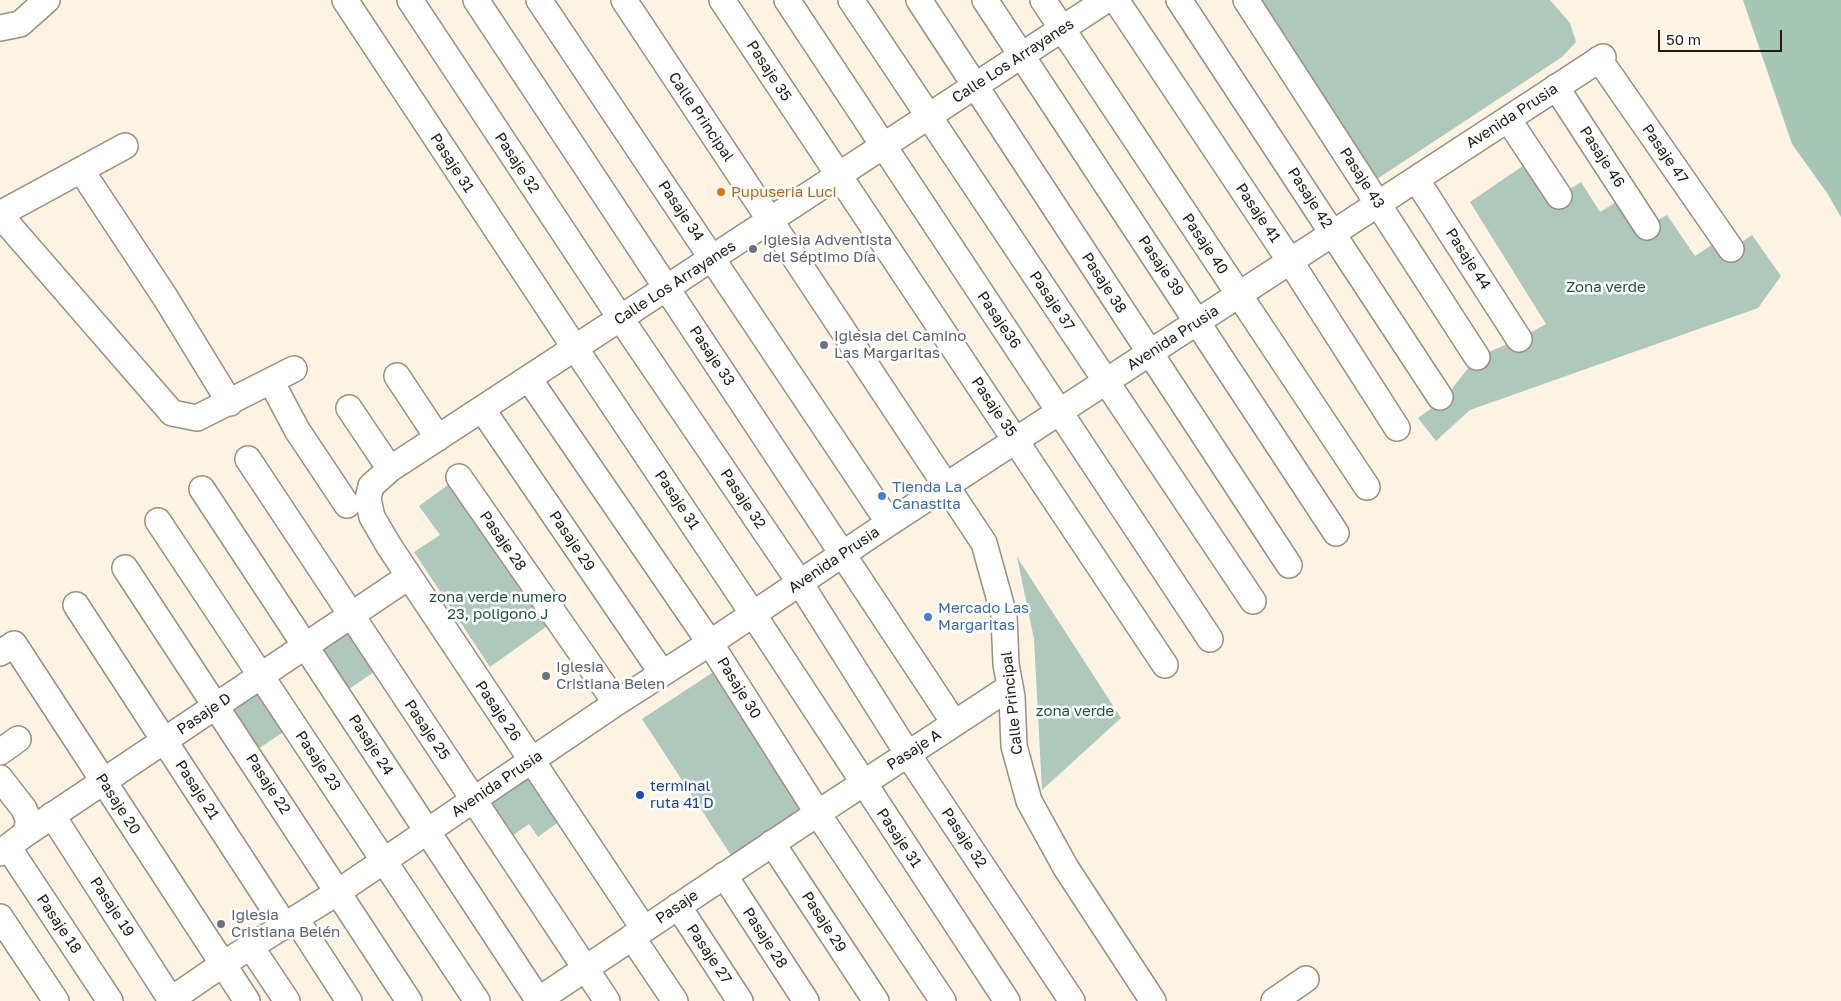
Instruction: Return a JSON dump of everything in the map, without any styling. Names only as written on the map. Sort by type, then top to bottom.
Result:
[{"type":"street","points":[[0,28],[20,24],[47,0]]},
{"type":"street","name":"Pasaje 31","points":[[345,0],[753,614],[1007,1001]]},
{"type":"street","name":"Pasaje 32","points":[[410,0],[620,319],[800,583],[908,754],[1072,1001]]},
{"type":"street","name":"Pasaje 33","points":[[476,0],[948,712]]},
{"type":"street","name":"Pasaje 34","points":[[539,0],[889,523]]},
{"type":"street","name":"Calle Principal","points":[[624,0],[984,543],[1004,615],[1006,664],[1010,687],[1014,746],[1029,801],[1066,868],[1153,1001]]},
{"type":"street","name":"Pasaje 35","points":[[722,0],[1165,665]]},
{"type":"street","name":"Pasaje36","points":[[787,0],[1210,639]]},
{"type":"street","name":"Pasaje 37","points":[[851,0],[1253,601]]},
{"type":"street","name":"Pasaje 38","points":[[919,0],[1289,565]]},
{"type":"street","name":"Pasaje 39","points":[[985,0],[1336,533]]},
{"type":"street","name":"Pasaje 40","points":[[1043,0],[1367,487]]},
{"type":"street","name":"Calle Los Arrayanes","points":[[371,486],[390,469],[1106,0]]},
{"type":"street","name":"Pasaje 41","points":[[1116,0],[1290,261],[1397,428]]},
{"type":"street","name":"Pasaje 42","points":[[1179,0],[1440,397]]},
{"type":"street","name":"Pasaje 43","points":[[1246,0],[1476,357]]},
{"type":"street","name":"Avenida Prusia","points":[[170,1000],[223,964],[338,892],[616,703],[945,486],[1601,58]]},
{"type":"street","name":"Pasaje 47","points":[[1601,58],[1731,249]]},
{"type":"street","name":"Pasaje 46","points":[[1556,87],[1647,227]]},
{"type":"street","points":[[1508,119],[1559,196]]},
{"type":"street","points":[[126,146],[0,215],[172,413],[197,418],[294,369]]},
{"type":"street","points":[[81,170],[165,297],[230,403]]},
{"type":"street","name":"Pasaje 44","points":[[1416,179],[1519,339]]},
{"type":"street","points":[[397,376],[438,438]]},
{"type":"street","name":"Pasaje 30","points":[[528,379],[710,642],[818,812],[943,1001]]},
{"type":"street","points":[[271,381],[297,430],[347,505]]},
{"type":"street","points":[[349,408],[390,469]]},
{"type":"street","name":"Pasaje 29","points":[[482,409],[662,673]]},
{"type":"street","name":"Pasaje 25","points":[[248,459],[607,1001]]},
{"type":"street","name":"Pasaje 28","points":[[459,477],[616,703]]},
{"type":"street","name":"Pasaje 26","points":[[371,486],[368,499],[372,517],[408,577],[532,761],[638,933],[675,1001]]},
{"type":"street","name":"Pasaje 24","points":[[202,488],[538,1001]]},
{"type":"street","name":"Pasaje 23","points":[[158,521],[476,1001]]},
{"type":"street","name":"Pasaje 22","points":[[125,568],[410,1001]]},
{"type":"street","name":"Pasaje D","points":[[11,844],[408,577]]},
{"type":"street","name":"Pasaje 21","points":[[76,605],[164,740],[290,922],[349,1001]]},
{"type":"street","name":"Pasaje 20","points":[[7,648],[103,781],[223,964]]},
{"type":"street","name":"Pasaje A","points":[[818,812],[1010,687]]},
{"type":"street","points":[[3,788],[24,809],[29,821],[11,844]]},
{"type":"street","name":"Pasaje","points":[[538,1001],[818,812]]},
{"type":"street","name":"Pasaje 19","points":[[52,815],[170,1000]]},
{"type":"street","name":"Pasaje 29","points":[[772,843],[876,1001]]},
{"type":"street","name":"Pasaje 18","points":[[11,844],[110,1001]]},
{"type":"street","name":"Pasaje 28","points":[[724,875],[806,1001]]},
{"type":"street","name":"Pasaje 27","points":[[678,906],[740,1001]]},
{"type":"street","points":[[0,917],[56,1001]]},
{"type":"street","points":[[251,947],[287,1001]]},
{"type":"street","points":[[223,964],[247,1001]]},
{"type":"street","points":[[1274,1001],[1306,979]]},
{"type":"green space","points":[[1251,0],[1550,0],[1570,23],[1576,42],[1562,57],[1371,183]]},
{"type":"green space","points":[[1743,0],[1841,0],[1841,217],[1827,193],[1792,144]]},
{"type":"green space","name":"Zona verde","points":[[1533,159],[1559,196],[1581,182],[1600,212],[1624,197],[1644,228],[1667,215],[1695,256],[1719,240],[1727,252],[1752,235],[1781,276],[1758,308],[1470,410],[1436,441],[1418,418],[1443,400],[1477,357],[1519,339],[1546,324],[1470,202]]},
{"type":"green space","name":"zona verde numero 23, poligono J","points":[[459,477],[557,619],[490,667],[414,552],[440,535],[419,506]]},
{"type":"green space","name":"zona verde","points":[[1017,557],[1121,718],[1042,790],[1034,639]]},
{"type":"green space","points":[[357,623],[384,665],[339,696],[311,653]]},
{"type":"green space","points":[[724,665],[818,813],[792,826],[782,822],[772,828],[774,838],[738,866],[642,719]]},
{"type":"green space","points":[[267,685],[294,725],[249,755],[222,714]]},
{"type":"green space","points":[[529,775],[560,821],[538,837],[529,824],[502,843],[479,807]]},
{"type":"place","name":"Pupuseria Luci","points":[[721,192]]},
{"type":"place","name":"Iglesia Adventista del Séptimo Día","points":[[753,249]]},
{"type":"place","name":"Iglesia del Camino Las Margaritas","points":[[824,345]]},
{"type":"place","name":"Tienda La Canastita","points":[[882,496]]},
{"type":"place","name":"Mercado Las Margaritas","points":[[928,617]]},
{"type":"place","name":"Iglesia Cristiana Belen","points":[[546,676]]},
{"type":"place","name":"terminal ruta 41 D","points":[[640,795]]},
{"type":"place","name":"Iglesia Cristiana Belén","points":[[221,924]]}]
